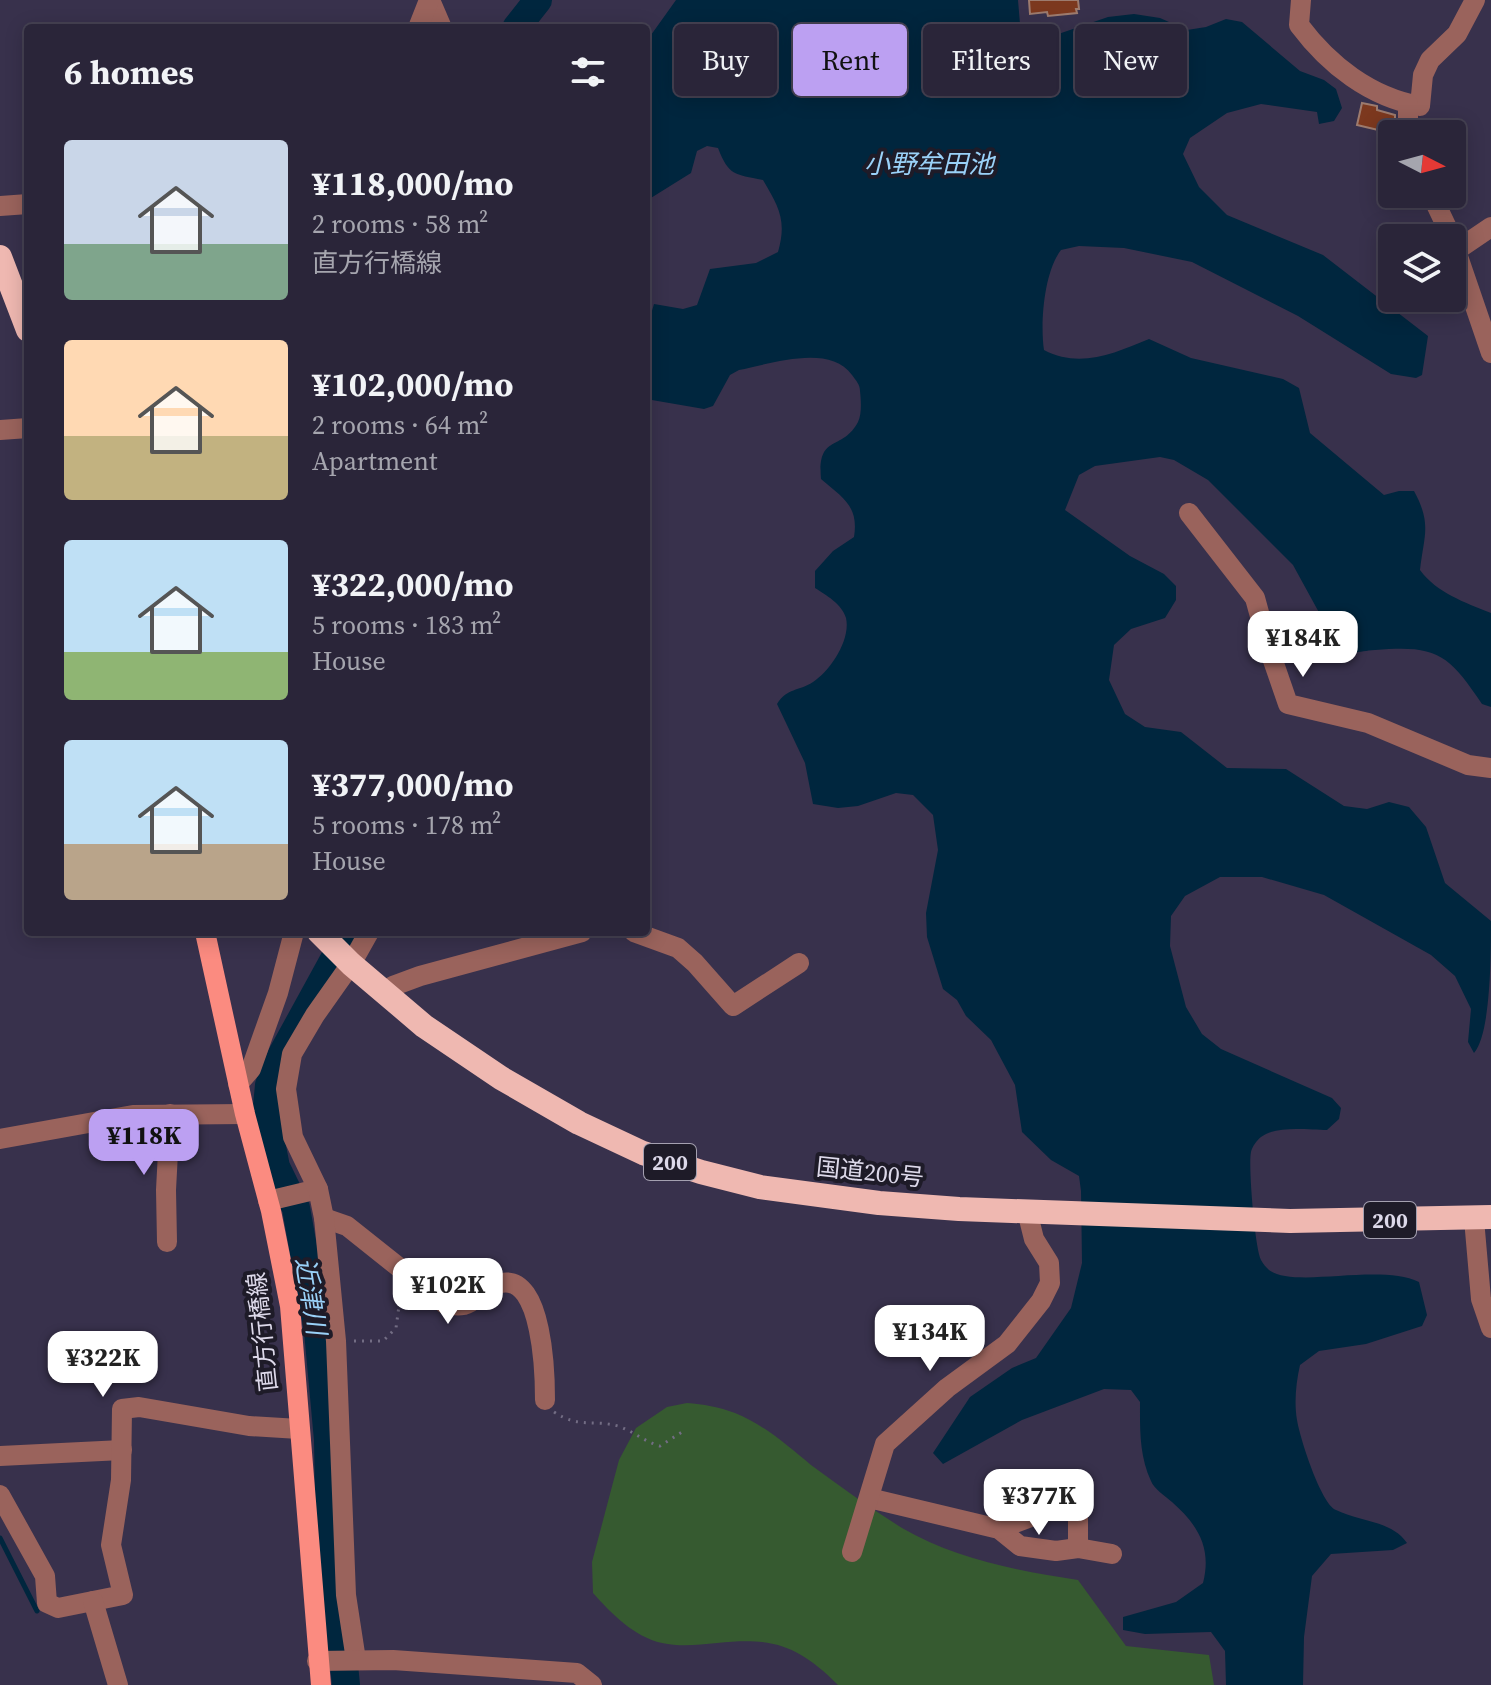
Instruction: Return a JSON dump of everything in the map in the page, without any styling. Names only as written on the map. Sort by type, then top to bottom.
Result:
[{"type":"highway","points":[[0,257],[24,320]]},
{"type":"highway","name":"国道200号","points":[[323,936],[424,1026],[501,1078],[579,1123],[643,1153],[701,1172],[788,1191],[879,1203],[1290,1221],[1482,1218]]},
{"type":"main road","name":"直方行橋線","points":[[206,936],[245,1114],[274,1199],[290,1306],[321,1685]]},
{"type":"street","points":[[420,24],[429,0]]},
{"type":"street","points":[[429,0],[440,24]]},
{"type":"street","points":[[1301,0],[1299,25],[1352,80],[1408,104],[1420,106],[1423,75],[1430,60],[1457,34],[1475,0]]},
{"type":"street","points":[[1408,104],[1408,120]]},
{"type":"street","points":[[0,206],[24,204]]},
{"type":"street","points":[[1466,237],[1491,227]]},
{"type":"street","points":[[1466,278],[1491,353]]},
{"type":"street","points":[[0,430],[24,428]]},
{"type":"street","points":[[1189,513],[1255,598],[1288,704],[1368,723],[1468,765],[1491,768]]},
{"type":"street","points":[[238,1084],[251,1069],[278,993],[293,936]]},
{"type":"street","points":[[356,1660],[346,1595],[336,1341],[324,1218],[293,1137],[288,1112],[288,1070],[292,1054],[367,936]]},
{"type":"street","points":[[389,996],[393,986],[420,976],[567,936]]},
{"type":"street","points":[[645,936],[678,948],[733,1006],[799,963]]},
{"type":"street","points":[[167,1242],[170,1114]]},
{"type":"street","points":[[0,1139],[133,1115],[245,1114]]},
{"type":"street","points":[[274,1199],[315,1190]]},
{"type":"street","points":[[852,1552],[885,1444],[947,1388],[1007,1344],[1041,1301],[1050,1283],[1049,1263],[1034,1239],[1035,1211]]},
{"type":"street","points":[[324,1218],[347,1226],[445,1304],[464,1305],[500,1283],[513,1284],[523,1292],[532,1306],[540,1330],[545,1400]]},
{"type":"street","points":[[1482,1218],[1481,1299],[1491,1328]]},
{"type":"street","points":[[0,1495],[45,1576],[47,1603],[58,1608],[123,1595],[111,1545],[121,1480],[122,1409],[139,1407],[249,1426],[299,1429]]},
{"type":"street","points":[[0,1456],[122,1450]]},
{"type":"street","points":[[869,1498],[999,1529],[1020,1546],[1056,1551],[1078,1548],[1112,1554]]},
{"type":"street","points":[[999,1529],[1068,1503],[1078,1506],[1078,1548]]},
{"type":"street","points":[[93,1601],[118,1685]]},
{"type":"street","points":[[318,1661],[393,1660],[577,1673],[592,1685]]},
{"type":"path","points":[[336,1341],[383,1341],[396,1328],[403,1271]]},
{"type":"path","points":[[545,1400],[552,1410],[570,1422],[619,1426],[660,1446],[682,1432]]},
{"type":"green space","points":[[687,1403],[723,1409],[755,1423],[856,1497],[922,1539],[965,1556],[1078,1580],[1126,1646],[1209,1655],[1214,1685],[838,1685],[824,1671],[797,1653],[769,1643],[736,1641],[676,1645],[642,1635],[615,1616],[593,1593],[592,1562],[619,1460],[636,1428],[667,1407]]},
{"type":"water","name":"小野牟田池","points":[[676,0],[1018,0],[1020,24],[923,24],[923,96],[1059,96],[1059,34],[1075,28],[1075,96],[1187,96],[1187,30],[1226,19],[1242,22],[1300,71],[1324,80],[1336,89],[1342,108],[1334,121],[1319,124],[1317,112],[1261,104],[1227,113],[1190,138],[1183,154],[1199,187],[1227,215],[1323,255],[1378,297],[1378,312],[1397,312],[1428,336],[1422,375],[1416,378],[1391,374],[1298,316],[1192,262],[1124,248],[1079,246],[1061,250],[1047,284],[1043,312],[1044,350],[1057,356],[1097,357],[1149,339],[1191,358],[1283,379],[1299,388],[1310,433],[1384,495],[1414,491],[1425,521],[1420,570],[1434,585],[1452,596],[1491,613],[1491,707],[1482,704],[1449,663],[1427,651],[1396,649],[1353,652],[1339,649],[1293,565],[1208,480],[1174,460],[1160,457],[1095,466],[1079,475],[1065,510],[1130,556],[1164,574],[1176,586],[1176,600],[1165,618],[1131,629],[1114,645],[1109,680],[1125,714],[1145,727],[1181,732],[1227,768],[1286,769],[1344,806],[1367,809],[1389,802],[1409,807],[1426,827],[1445,883],[1491,921],[1487,1011],[1480,1043],[1474,1053],[1468,1042],[1471,1009],[1455,976],[1431,955],[1324,895],[1262,877],[1220,877],[1185,896],[1171,916],[1170,946],[1186,1007],[1202,1034],[1221,1049],[1332,1098],[1341,1108],[1339,1119],[1327,1130],[1275,1131],[1261,1137],[1252,1148],[1250,1160],[1256,1240],[1263,1263],[1269,1270],[1281,1275],[1382,1275],[1419,1282],[1427,1315],[1422,1326],[1366,1344],[1319,1351],[1300,1365],[1296,1392],[1297,1420],[1324,1496],[1336,1510],[1393,1530],[1407,1543],[1393,1550],[1331,1554],[1312,1576],[1304,1637],[1303,1685],[1226,1685],[1225,1651],[1211,1632],[1145,1634],[1123,1630],[1123,1617],[1176,1602],[1203,1583],[1206,1559],[1201,1538],[1189,1519],[1151,1481],[1142,1451],[1140,1402],[1131,1390],[1104,1389],[1022,1420],[943,1464],[933,1453],[970,1397],[1012,1368],[1036,1358],[1071,1308],[1082,1263],[1079,1176],[1051,1160],[1022,1132],[1015,1085],[991,1040],[966,1016],[957,1000],[943,989],[927,937],[926,913],[938,850],[933,815],[913,795],[896,793],[858,806],[838,808],[813,804],[805,763],[777,704],[785,695],[820,677],[838,654],[845,636],[844,613],[833,600],[815,588],[815,571],[833,551],[854,537],[852,510],[821,479],[821,465],[827,449],[852,431],[858,422],[861,407],[859,384],[842,365],[829,360],[799,358],[739,370],[730,375],[713,406],[704,409],[650,400],[650,318],[654,304],[683,309],[697,305],[710,269],[756,263],[778,252],[782,231],[777,206],[763,180],[729,169],[718,148],[707,146],[697,151],[691,173],[650,199],[650,36]]},
{"type":"water","name":"小野牟田池","points":[[1134,14],[1160,18],[1174,24],[1088,24],[1108,17]]},
{"type":"building","points":[[1029,0],[1078,0],[1079,9],[1076,9],[1077,13],[1048,16],[1047,12],[1030,14]]},
{"type":"building","points":[[1362,103],[1395,115],[1395,120],[1378,120],[1378,130],[1357,125]]},
{"type":"waterway","name":"近津川","points":[[519,24],[538,0]]},
{"type":"waterway","name":"近津川","points":[[346,1685],[330,1554],[328,1440],[318,1331],[296,1208],[276,1167],[266,1117],[269,1085],[281,1056],[347,936]]},
{"type":"waterway","points":[[0,1538],[37,1611]]}]
